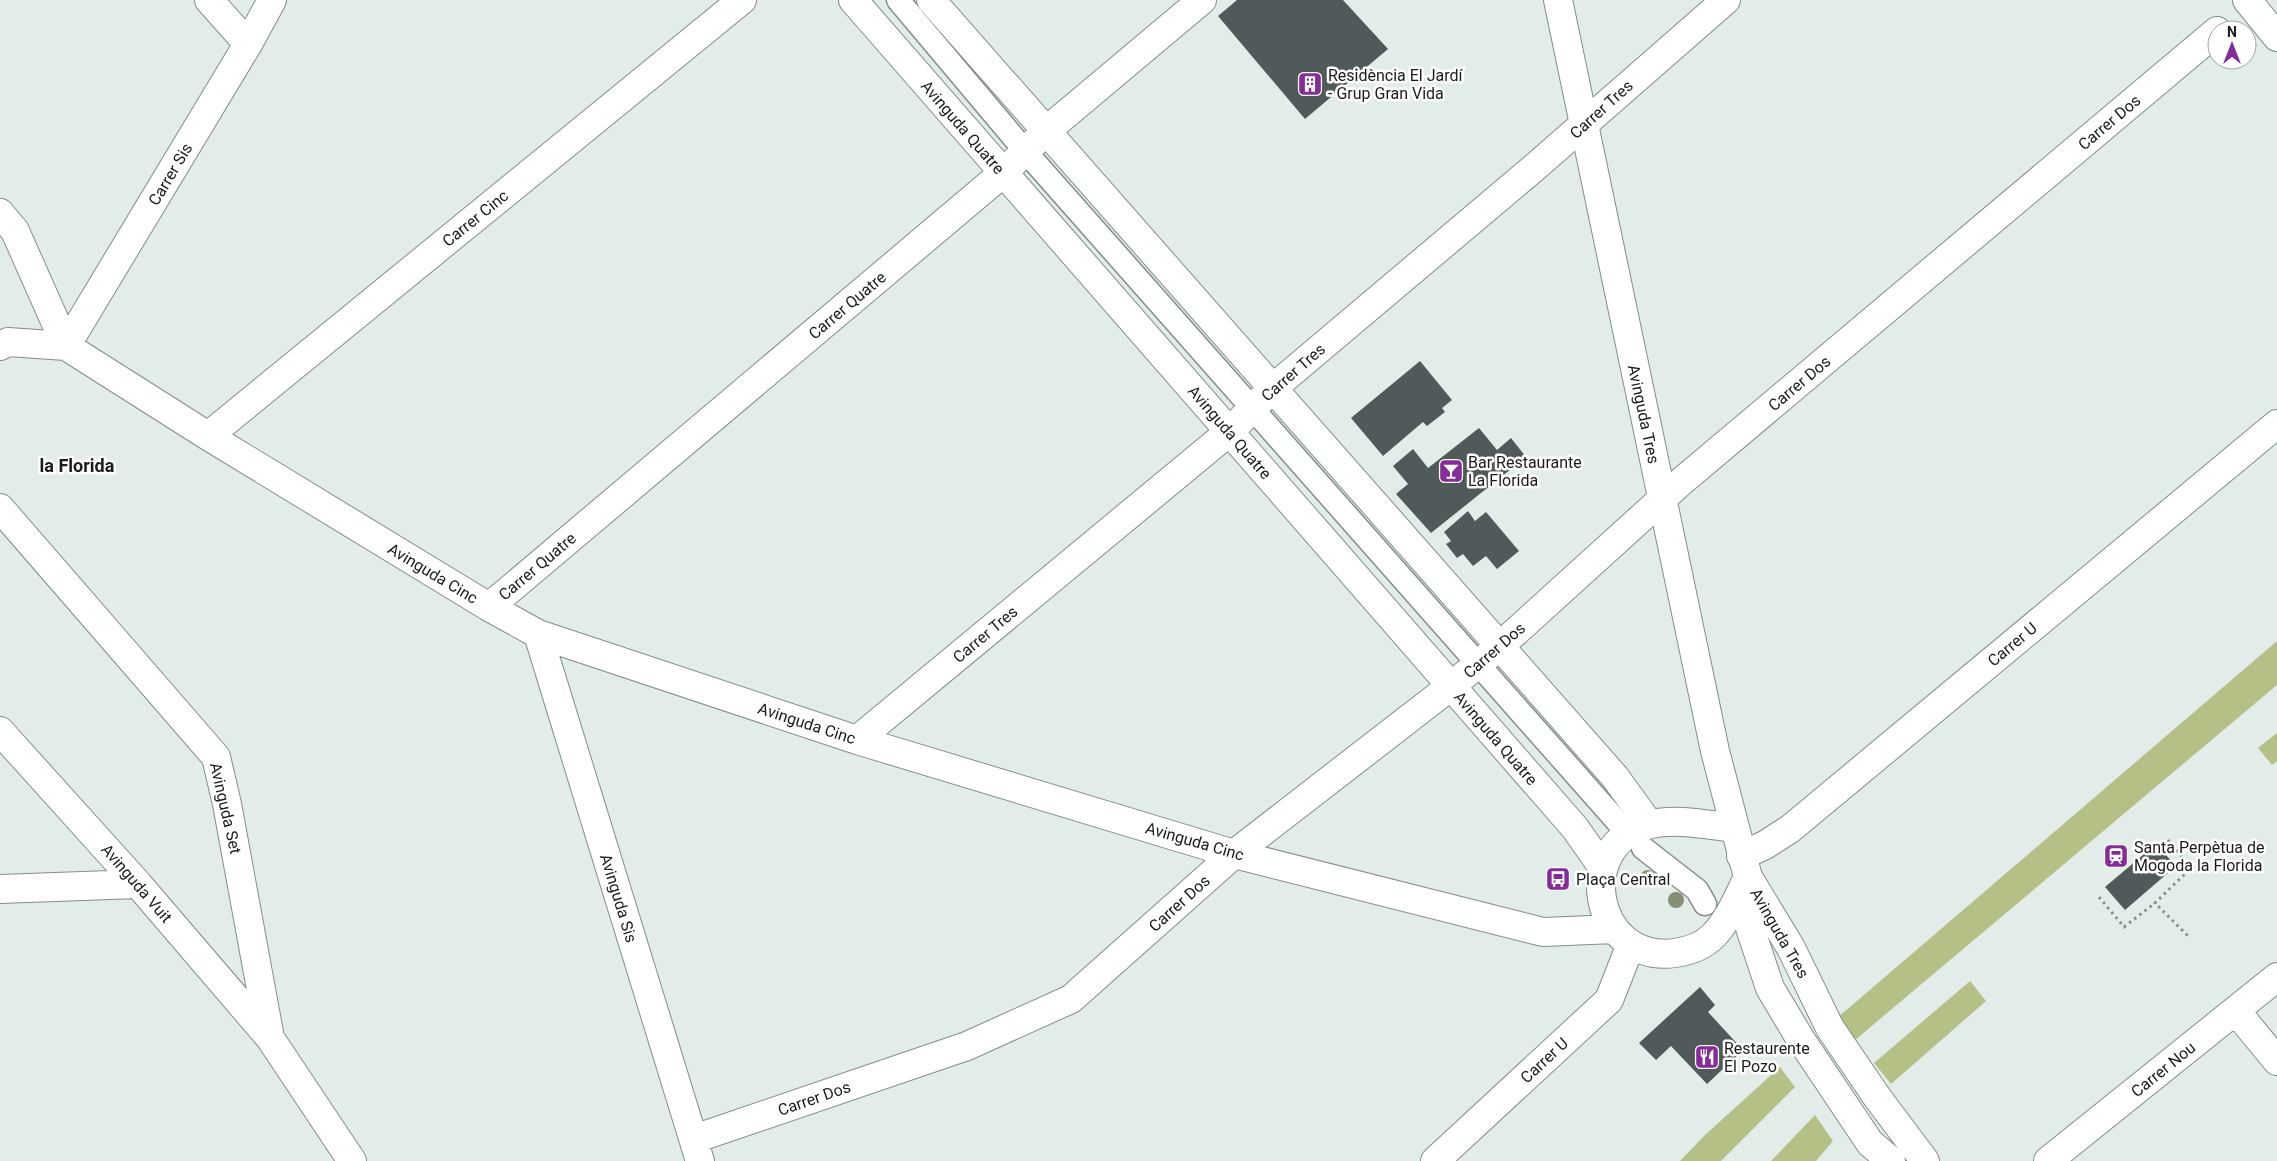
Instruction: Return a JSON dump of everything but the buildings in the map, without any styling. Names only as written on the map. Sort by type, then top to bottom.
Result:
[{"type":"street","points":[[209,0],[248,44]]},
{"type":"street","name":"Carrer Sis","points":[[66,346],[248,44],[272,0]]},
{"type":"street","name":"Carrer Cinc","points":[[208,436],[742,0]]},
{"type":"street","name":"Avinguda Quatre","points":[[852,0],[1575,828],[1603,868]]},
{"type":"street","name":"Avinguda Quatre","points":[[898,0],[1025,151],[1622,827]]},
{"type":"street","points":[[931,0],[1625,789],[1646,836],[1697,890],[1705,904]]},
{"type":"street","name":"Carrer Quatre","points":[[489,607],[1003,173],[1046,131],[1202,0]]},
{"type":"street","name":"Avinguda Tres","points":[[1558,0],[1715,751],[1734,828]]},
{"type":"street","name":"Carrer Tres","points":[[857,740],[1229,432],[1273,388],[1726,0]]},
{"type":"street","points":[[2250,1],[2277,36]]},
{"type":"street","name":"Carrer Dos","points":[[2229,20],[2250,1]]},
{"type":"street","name":"Carrer Dos","points":[[697,1150],[967,1046],[1071,999],[1234,854],[1500,646],[1662,499],[2207,39]]},
{"type":"street","points":[[0,213],[15,231],[66,346],[8,342],[0,346]]},
{"type":"street","name":"Avinguda Cinc","points":[[66,346],[208,436],[489,607],[538,634],[857,740],[1234,854],[1543,932],[1623,937]]},
{"type":"street","name":"Carrer U","points":[[1744,867],[1765,845],[1790,829],[2277,424]]},
{"type":"street","name":"Avinguda Set","points":[[0,508],[216,757],[228,804],[270,1038],[352,1161]]},
{"type":"street","name":"Avinguda Sis","points":[[538,634],[697,1150]]},
{"type":"street","name":"Avinguda Vuit","points":[[0,731],[138,884],[270,1038]]},
{"type":"street","points":[[1672,822],[1734,828],[1744,867],[1720,928],[1711,938],[1695,948],[1682,952],[1656,954],[1623,937],[1608,920],[1601,900],[1600,878],[1610,852],[1628,834],[1646,836],[1672,822]]},
{"type":"street","name":"Avinguda Tres","points":[[1744,867],[1750,928],[1770,988],[1801,1040],[1870,1143],[1891,1161]]},
{"type":"street","name":"Avinguda Tres","points":[[1744,867],[1791,948],[1830,1028],[1877,1097],[1925,1161]]},
{"type":"street","points":[[0,889],[138,884]]},
{"type":"street","name":"Carrer U","points":[[1434,1161],[1609,1000],[1623,937]]},
{"type":"street","name":"Carrer Nou","points":[[2048,1161],[2277,977]]},
{"type":"street","points":[[2236,1011],[2277,1061]]},
{"type":"path","points":[[2099,897],[2124,927],[2155,903],[2192,868],[2168,840]]},
{"type":"path","points":[[2155,903],[2190,938]]},
{"type":"green space","points":[[2277,641],[2277,685],[1855,1040],[1837,1018]]},
{"type":"green space","points":[[2277,733],[2277,761],[2272,765],[2258,748]]},
{"type":"green space","points":[[1970,981],[1986,1001],[1891,1084],[1874,1063]]},
{"type":"green space","points":[[1780,1067],[1795,1087],[1721,1161],[1680,1161],[1705,1135]]},
{"type":"green space","points":[[1815,1115],[1833,1141],[1816,1161],[1771,1161]]},
{"type":"place","name":"Residència El Jardí - Grup Gran Vida","points":[[1310,84]]},
{"type":"place","name":"Bar Restaurante La Florida","points":[[1451,471]]},
{"type":"place","name":"Santa Perpètua de Mogoda la Florida","points":[[2116,856]]},
{"type":"place","name":"Plaça Central","points":[[1558,879]]},
{"type":"place","name":"Restaurente El Pozo","points":[[1707,1057]]},
{"type":"district","name":"la Florida","points":[[77,466]]}]
